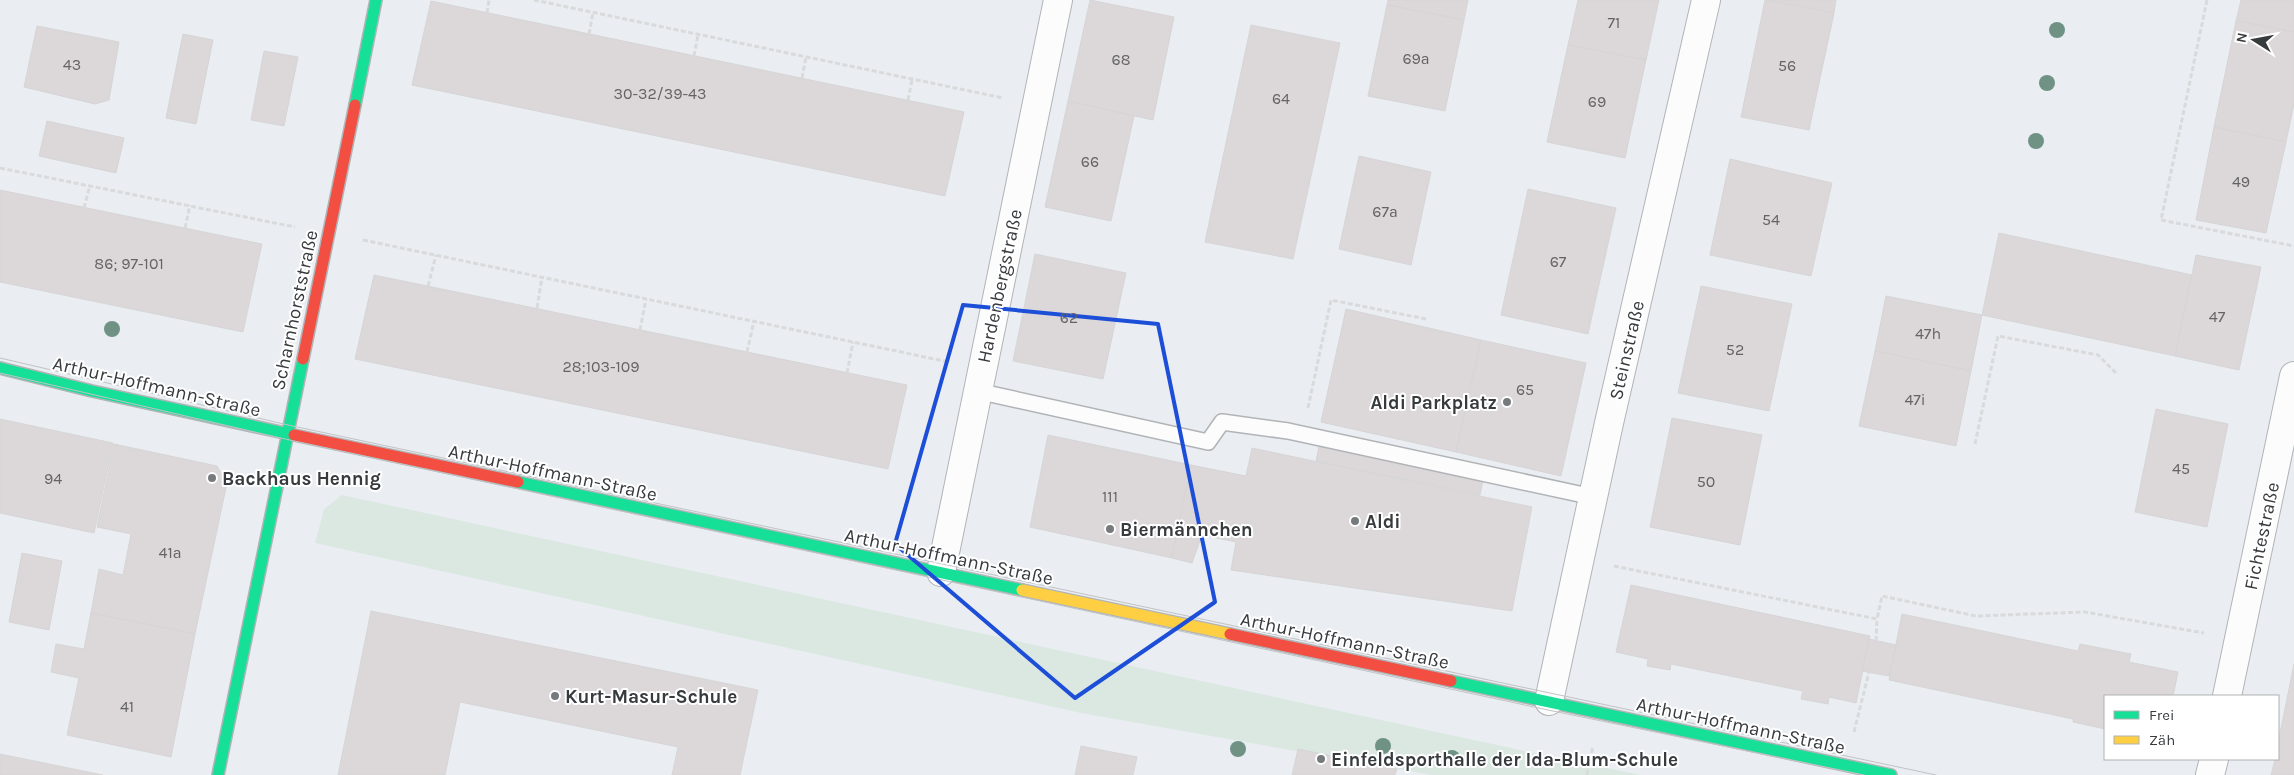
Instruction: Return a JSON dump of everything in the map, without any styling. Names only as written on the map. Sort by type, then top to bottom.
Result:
[{"type":"street","name":"Scharnhorststraße","points":[[218,775],[286,433],[376,0]]},
{"type":"street","name":"Hardenbergstraße","points":[[941,572],[1058,0]]},
{"type":"street","name":"Steinstraße","points":[[1549,701],[1593,497],[1706,0]]},
{"type":"street","name":"Arthur-Hoffmann-Straße","points":[[0,368],[92,391],[286,433],[1891,775]]},
{"type":"street","name":"Fichtestraße","points":[[2227,695],[2294,376]]},
{"type":"street","points":[[2210,775],[2214,760]]},
{"type":"lane","points":[[979,380],[1208,442],[1222,422],[1303,434],[1593,497]]},
{"type":"path","points":[[487,13],[490,0]]},
{"type":"path","points":[[534,0],[1036,105]]},
{"type":"path","points":[[2207,0],[2161,220],[2294,246]]},
{"type":"path","points":[[589,34],[593,12]]},
{"type":"path","points":[[694,56],[698,35]]},
{"type":"path","points":[[802,78],[806,57]]},
{"type":"path","points":[[908,100],[912,80]]},
{"type":"path","points":[[0,168],[436,255],[853,342],[979,380]]},
{"type":"path","points":[[84,208],[90,185]]},
{"type":"path","points":[[185,228],[190,205]]},
{"type":"path","points":[[428,286],[436,255]]},
{"type":"path","points":[[537,308],[542,277]]},
{"type":"path","points":[[640,330],[646,299]]},
{"type":"path","points":[[1303,434],[1331,300],[1426,319]]},
{"type":"path","points":[[746,352],[754,321]]},
{"type":"path","points":[[1975,444],[1998,336],[2098,355],[2116,373]]},
{"type":"path","points":[[847,372],[853,342]]},
{"type":"path","points":[[1580,559],[1877,619]]},
{"type":"path","points":[[1876,641],[1877,619],[1882,596],[1976,616],[2085,612],[2239,640]]},
{"type":"path","points":[[1846,766],[1869,672]]},
{"type":"highlighted area","points":[[963,305],[1158,324],[1215,602],[1075,698],[895,544]]},
{"type":"shaded area","points":[[342,495],[1641,775],[1432,775],[1081,713],[315,543],[324,509]]},
{"type":"building","points":[[1090,0],[1174,17],[1153,120],[1068,101]]},
{"type":"building","points":[[1388,0],[1468,0],[1464,20],[1387,5]]},
{"type":"building","points":[[1578,0],[1659,0],[1646,60],[1568,45]]},
{"type":"building","points":[[1765,0],[1834,13],[1809,130],[1741,117]]},
{"type":"building","points":[[1769,0],[1836,0],[1834,13]]},
{"type":"building","points":[[2241,0],[2294,0],[2294,32],[2236,21]]},
{"type":"building","points":[[431,1],[964,112],[945,196],[412,85]]},
{"type":"building","points":[[1387,5],[1464,20],[1445,111],[1368,96]]},
{"type":"building","points":[[2236,21],[2294,32],[2294,104],[2286,142],[2214,127]]},
{"type":"building","points":[[1251,25],[1340,43],[1293,259],[1205,242]]},
{"type":"building","points":[[37,26],[119,42],[109,100],[95,104],[24,87]]},
{"type":"building","points":[[183,34],[213,40],[196,124],[166,118]]},
{"type":"building","points":[[1568,45],[1646,60],[1625,158],[1547,142]]},
{"type":"building","points":[[264,51],[298,57],[284,126],[251,120]]},
{"type":"building","points":[[1068,101],[1134,116],[1111,221],[1045,207]]},
{"type":"building","points":[[47,121],[124,138],[116,173],[39,156]]},
{"type":"building","points":[[2214,127],[2286,142],[2266,233],[2196,220]]},
{"type":"building","points":[[1359,156],[1431,172],[1411,265],[1339,249]]},
{"type":"building","points":[[1730,159],[1832,183],[1811,276],[1710,255]]},
{"type":"building","points":[[1528,189],[1616,208],[1588,334],[1501,315]]},
{"type":"building","points":[[0,190],[262,244],[243,332],[0,282]]},
{"type":"building","points":[[1999,233],[2192,275],[2175,356],[1982,315]]},
{"type":"building","points":[[1035,254],[1126,273],[1103,379],[1013,361]]},
{"type":"building","points":[[2196,255],[2261,267],[2239,370],[2175,356]]},
{"type":"building","points":[[374,275],[907,385],[888,469],[355,359]]},
{"type":"building","points":[[1701,286],[1792,304],[1769,411],[1678,393]]},
{"type":"building","points":[[1886,296],[1982,315],[1971,371],[1875,351]]},
{"type":"building","points":[[1346,309],[1481,340],[1456,452],[1321,422]]},
{"type":"building","points":[[1481,340],[1586,363],[1561,476],[1456,452]]},
{"type":"building","points":[[1875,351],[1971,371],[1956,446],[1859,426]]},
{"type":"building","points":[[2156,409],[2228,424],[2207,527],[2135,512]]},
{"type":"building","points":[[1672,418],[1762,435],[1740,545],[1650,527]]},
{"type":"building","points":[[0,419],[113,443],[94,533],[0,513]]},
{"type":"building","points":[[1048,435],[1191,465],[1172,558],[1030,527]]},
{"type":"building","points":[[114,444],[217,466],[227,483],[195,634],[91,613],[99,569],[123,575],[131,534],[97,527]]},
{"type":"building","points":[[1319,446],[1483,480],[1480,495],[1316,461]]},
{"type":"building","name":"Aldi","points":[[1252,448],[1532,507],[1512,611],[1231,570],[1236,542],[1202,535],[1192,563],[1172,558],[1191,465],[1246,476]]},
{"type":"building","points":[[22,553],[62,561],[49,630],[9,622]]},
{"type":"building","points":[[1631,585],[1870,636],[1856,703],[1829,697],[1828,704],[1801,699],[1803,691],[1671,664],[1670,670],[1647,666],[1648,659],[1616,652]]},
{"type":"building","name":"Kurt-Masur-Schule","points":[[371,611],[758,690],[740,775],[672,775],[678,747],[460,702],[445,775],[338,775]]},
{"type":"building","points":[[91,613],[195,634],[171,757],[67,735],[79,678],[51,672],[56,644],[84,649]]},
{"type":"building","points":[[1902,614],[2078,651],[2080,644],[2131,654],[2129,662],[2178,672],[2173,695],[2104,695],[2104,729],[2073,722],[2073,719],[1889,680]]},
{"type":"building","points":[[1869,639],[1896,645],[1889,676],[1862,671]]},
{"type":"building","points":[[2294,664],[2294,775],[2271,775],[2275,760],[2279,760],[2279,738]]},
{"type":"building","points":[[1081,746],[1137,757],[1133,775],[1075,775]]},
{"type":"building","name":"Einfeldsporthalle der Ida-Blum-Schule","points":[[1298,749],[1397,769],[1395,775],[1292,775]]},
{"type":"building","points":[[0,754],[103,775],[0,775]]},
{"type":"tram line","points":[[0,358],[288,425],[1936,775]]},
{"type":"tram line","points":[[0,373],[285,439],[1548,710],[1864,775]]},
{"type":"traffic: fast","points":[[355,105],[376,0]]},
{"type":"traffic: fast","points":[[218,775],[303,359]]},
{"type":"traffic: fast","points":[[0,368],[92,391],[294,435]]},
{"type":"traffic: fast","points":[[518,482],[1022,590]]},
{"type":"traffic: fast","points":[[1451,681],[1891,775]]},
{"type":"traffic: slow","points":[[1022,590],[1230,634]]},
{"type":"traffic: jam","points":[[303,359],[355,105]]},
{"type":"traffic: jam","points":[[294,435],[518,482]]},
{"type":"traffic: jam","points":[[1230,634],[1451,681]]},
{"type":"place","name":"Aldi Parkplatz","points":[[1507,402]]},
{"type":"place","name":"Backhaus Hennig","points":[[212,478]]},
{"type":"place","name":"Aldi","points":[[1355,521]]},
{"type":"place","name":"Biermännchen","points":[[1110,529]]},
{"type":"place","name":"Kurt-Masur-Schule","points":[[555,696]]},
{"type":"place","name":"Einfeldsporthalle der Ida-Blum-Schule","points":[[1321,759]]}]
